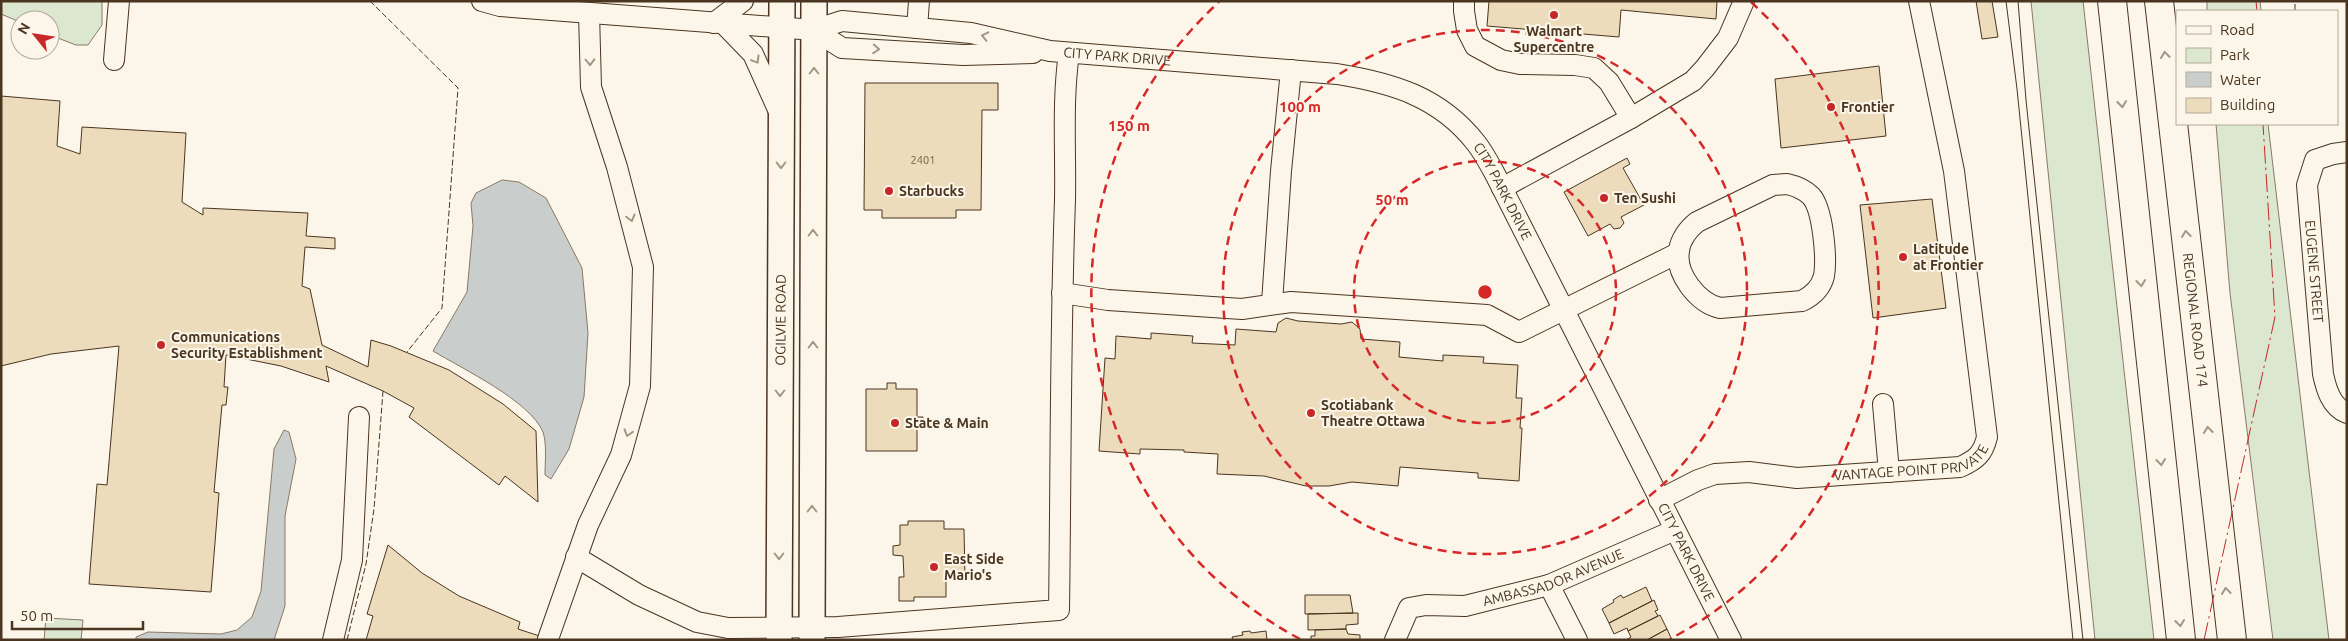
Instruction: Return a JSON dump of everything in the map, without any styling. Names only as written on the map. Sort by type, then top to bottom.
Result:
[{"type":"highway","points":[[2110,1],[2182,640]]},
{"type":"highway","name":"REGIONAL ROAD 174","points":[[2159,1],[2232,640]]},
{"type":"main road","name":"OGILVIE ROAD","points":[[779,634],[781,117],[784,28],[782,1]]},
{"type":"main road","points":[[812,634],[814,1]]},
{"type":"street","points":[[114,60],[119,1]]},
{"type":"street","name":"CITY PARK DRIVE","points":[[482,1],[500,6],[814,30],[842,21],[971,33],[1060,52],[1337,74],[1368,79],[1403,90],[1437,105],[1460,124],[1477,144],[1502,188],[1731,640]]},
{"type":"street","points":[[743,1],[719,23],[753,54],[781,117]]},
{"type":"street","points":[[917,28],[919,1]]},
{"type":"street","points":[[1464,1],[1467,30],[1474,46],[1501,60],[1520,64],[1575,65],[1594,68],[1609,82],[1631,118]]},
{"type":"street","points":[[1502,188],[1631,118],[1693,81],[1728,38],[1744,1]]},
{"type":"street","name":"VANTAGE POINT PRIVATE","points":[[1659,500],[1698,480],[1715,474],[1750,472],[1797,478],[1960,467],[1979,457],[1984,449],[1987,437],[1954,171],[1919,1]]},
{"type":"street","points":[[548,639],[588,525],[621,455],[640,386],[644,267],[617,167],[590,87],[589,13]]},
{"type":"street","name":"CITY PARK DRIVE","points":[[814,30],[842,48],[963,55],[1015,55],[1060,52]]},
{"type":"street","points":[[576,557],[639,595],[697,622],[779,634],[812,634],[1059,610],[1062,293],[1066,164],[1064,88],[1060,52]]},
{"type":"street","points":[[1272,303],[1290,70]]},
{"type":"street","name":"EUGENE STREET","points":[[2340,153],[2315,160],[2307,185],[2323,374],[2326,389],[2340,407]]},
{"type":"street","points":[[1062,293],[1108,300],[1242,309],[1272,303],[1291,302],[1488,315],[1519,332],[1680,246],[1697,222],[1773,185],[1786,184],[1804,190],[1815,202],[1821,218],[1824,276],[1818,288],[1810,297],[1802,301],[1720,308],[1701,300],[1689,286],[1680,246]]},
{"type":"street","points":[[1882,404],[1889,472]]},
{"type":"street","points":[[333,640],[352,560],[359,416]]},
{"type":"street","name":"AMBASSADOR AVENUE","points":[[1395,640],[1409,608],[1426,605],[1465,606],[1549,585],[1675,530]]},
{"type":"street","points":[[1549,585],[1577,640]]},
{"type":"green space","points":[[1,1],[102,1],[102,25],[88,45],[76,45],[60,39],[60,10],[10,10],[10,18],[1,14]]},
{"type":"green space","points":[[2031,1],[2083,1],[2154,640],[2095,640]]},
{"type":"green space","points":[[2207,1],[2260,1],[2261,10],[2207,10]]},
{"type":"green space","points":[[2216,125],[2268,125],[2329,640],[2273,640],[2230,293]]},
{"type":"green space","points":[[46,618],[83,620],[81,640],[44,640]]},
{"type":"water","points":[[502,180],[519,182],[546,198],[582,268],[588,333],[584,397],[569,449],[551,479],[545,475],[544,437],[536,420],[510,397],[478,376],[433,351],[467,292],[473,226],[471,203],[476,193]]},
{"type":"water","points":[[284,430],[289,432],[296,459],[285,516],[285,606],[274,640],[136,640],[136,637],[148,632],[221,634],[237,630],[252,617],[261,591],[274,449]]},
{"type":"building","name":"Walmart Supercentre","points":[[1489,1],[1717,1],[1716,19],[1621,10],[1619,37],[1487,26]]},
{"type":"building","points":[[1976,1],[1992,1],[1998,37],[1982,39]]},
{"type":"building","name":"Frontier","points":[[1879,66],[1886,136],[1781,148],[1775,79]]},
{"type":"building","points":[[865,83],[998,83],[998,110],[982,110],[981,210],[956,210],[956,218],[882,218],[882,210],[864,210]]},
{"type":"building","name":"Communications Security Establishment","points":[[1,96],[60,101],[57,146],[80,154],[82,127],[186,133],[182,202],[203,215],[203,208],[308,213],[306,236],[335,238],[335,249],[305,247],[302,286],[310,289],[322,345],[368,367],[371,340],[391,346],[449,370],[503,404],[536,431],[538,502],[505,476],[499,485],[409,417],[414,408],[383,391],[326,366],[329,382],[281,366],[226,355],[224,387],[228,387],[226,405],[222,405],[214,492],[219,493],[211,592],[89,584],[97,484],[107,485],[119,346],[51,354],[1,366]]},
{"type":"building","name":"Ten Sushi","points":[[1627,158],[1630,164],[1623,168],[1644,205],[1621,217],[1624,223],[1620,228],[1614,229],[1610,224],[1588,236],[1564,192]]},
{"type":"building","name":"Latitude at Frontier","points":[[1932,199],[1946,308],[1873,318],[1860,205]]},
{"type":"building","name":"Scotiabank Theatre Ottawa","points":[[1286,318],[1298,321],[1341,324],[1352,322],[1360,329],[1361,339],[1400,342],[1399,357],[1443,361],[1443,355],[1484,357],[1483,363],[1518,365],[1516,398],[1522,398],[1519,481],[1478,478],[1478,473],[1400,467],[1398,486],[1352,482],[1329,486],[1306,486],[1264,476],[1217,474],[1218,454],[1184,452],[1184,450],[1140,449],[1140,454],[1099,451],[1105,358],[1115,359],[1116,336],[1151,339],[1151,333],[1193,336],[1192,343],[1235,345],[1236,329],[1276,332],[1278,323]]},
{"type":"building","name":"State & Main","points":[[887,383],[896,383],[896,389],[917,389],[917,417],[923,417],[923,428],[917,428],[917,451],[866,451],[866,389],[887,389]]},
{"type":"building","name":"East Side Mario's","points":[[908,521],[944,521],[944,529],[964,529],[965,577],[946,577],[946,597],[914,597],[914,601],[899,601],[899,577],[904,577],[903,556],[893,555],[893,546],[900,545],[900,525],[908,525]]},
{"type":"building","points":[[388,545],[422,573],[459,596],[520,622],[518,629],[552,640],[366,640],[373,616],[367,614]]},
{"type":"building","points":[[1646,587],[1652,601],[1609,623],[1602,609],[1621,595],[1623,598]]},
{"type":"building","points":[[1305,595],[1350,595],[1353,613],[1305,614]]},
{"type":"building","points":[[1654,600],[1658,610],[1655,611],[1658,616],[1628,631],[1627,628],[1614,634],[1609,623]]},
{"type":"building","points":[[1358,613],[1358,624],[1346,625],[1346,629],[1308,630],[1308,614]]},
{"type":"building","points":[[1660,615],[1667,629],[1647,640],[1626,640],[1631,637],[1628,631]]},
{"type":"building","points":[[1346,629],[1348,634],[1360,635],[1360,640],[1311,640],[1311,636],[1315,636],[1315,630]]},
{"type":"building","points":[[1667,629],[1672,640],[1647,640]]},
{"type":"building","points":[[1250,631],[1251,633],[1266,631],[1267,640],[1233,640],[1232,637],[1243,635],[1242,632]]},
{"type":"tram line","points":[[2006,1],[2017,89],[2073,640]]},
{"type":"tram line","points":[[2018,1],[2026,100],[2083,640]]},
{"type":"fence","points":[[370,1],[458,88],[442,308],[407,352]]},
{"type":"fence","points":[[2295,1],[2295,10]]},
{"type":"fence","points":[[347,640],[366,564],[374,509],[383,391]]},
{"type":"power","points":[[2256,1],[2257,10]]},
{"type":"power","points":[[2204,640],[2275,317],[2263,125]]},
{"type":"place","name":"Walmart Supercentre","points":[[1554,15]]},
{"type":"place","name":"Frontier","points":[[1831,107]]},
{"type":"place","name":"Starbucks","points":[[889,191]]},
{"type":"place","name":"Ten Sushi","points":[[1604,198]]},
{"type":"place","name":"Latitude at Frontier","points":[[1903,257]]},
{"type":"place","name":"Communications Security Establishment","points":[[161,345]]},
{"type":"place","name":"Scotiabank Theatre Ottawa","points":[[1311,413]]},
{"type":"place","name":"State & Main","points":[[895,423]]},
{"type":"place","name":"East Side Mario's","points":[[934,567]]}]
